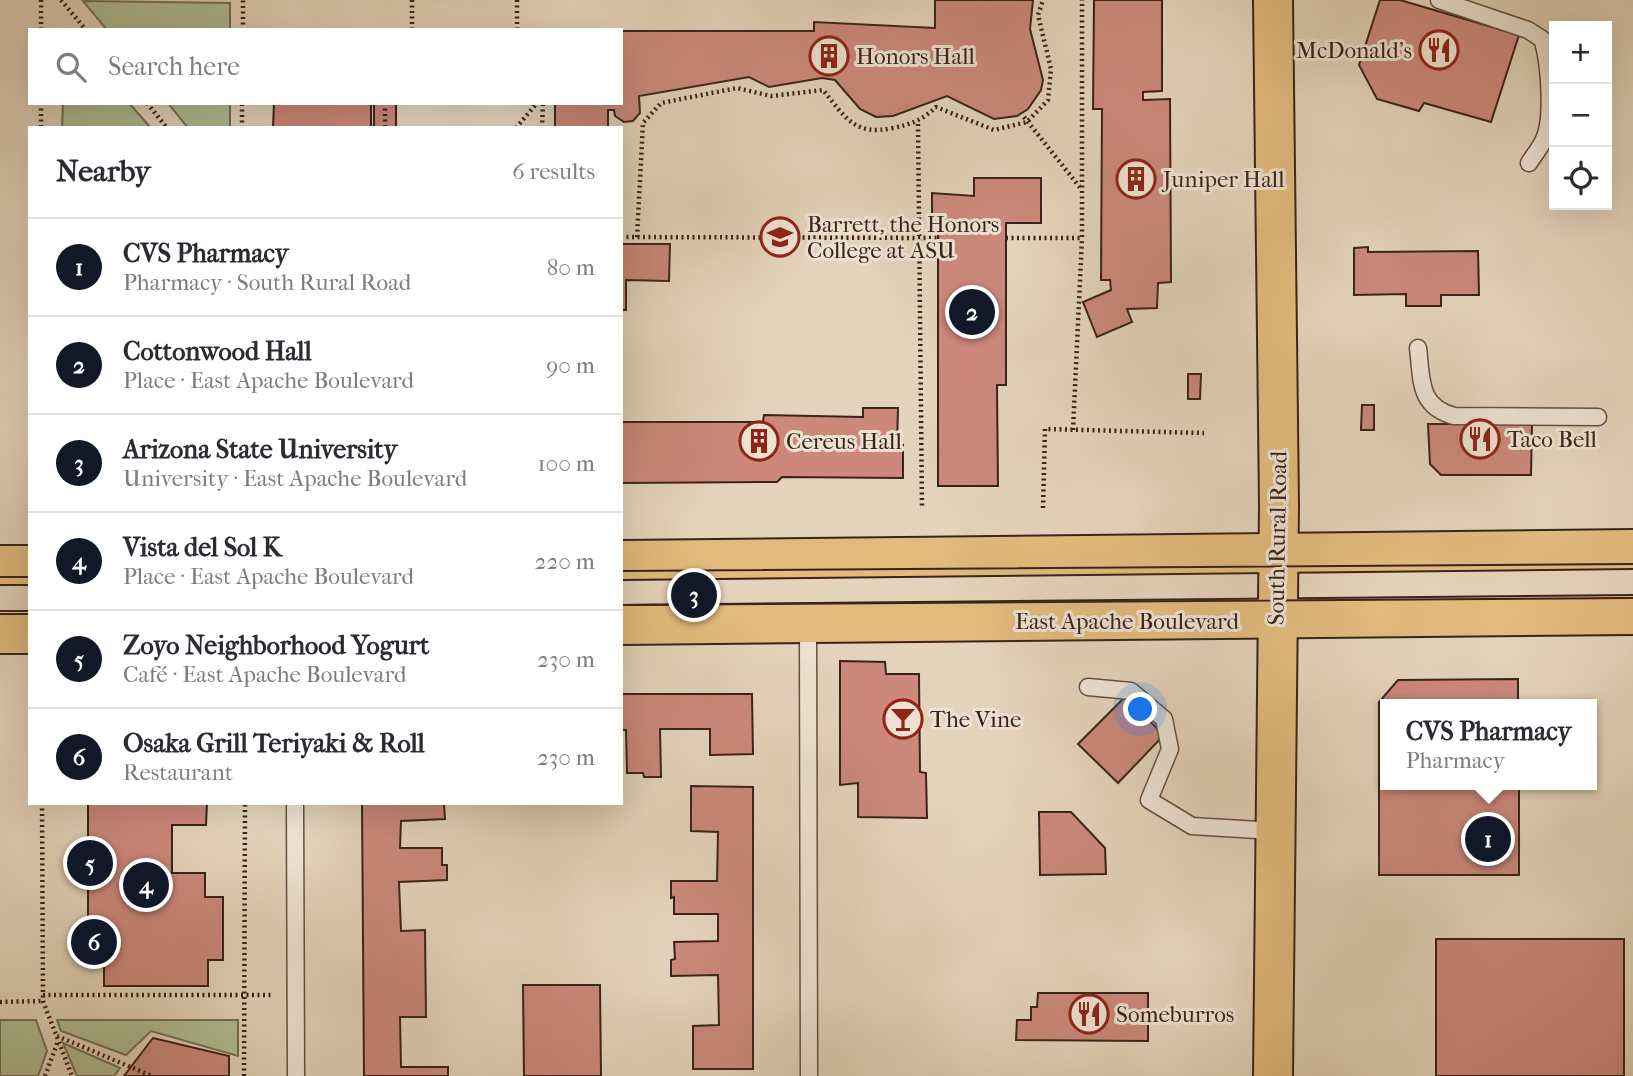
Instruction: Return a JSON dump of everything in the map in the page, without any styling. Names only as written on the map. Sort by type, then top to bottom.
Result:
[{"type":"main road","name":"South Rural Road","points":[[1273,0],[1278,551],[1275,620],[1273,1076]]},
{"type":"main road","points":[[623,560],[1633,549]]},
{"type":"main road","points":[[0,565],[28,565]]},
{"type":"main road","name":"East Apache Boulevard","points":[[623,625],[1633,615]]},
{"type":"main road","points":[[0,634],[28,634]]},
{"type":"lane","points":[[1439,0],[1528,30],[1542,39],[1547,56],[1546,137],[1529,163]]},
{"type":"lane","points":[[1418,348],[1423,389],[1440,412],[1454,416],[1598,417]]},
{"type":"lane","points":[[808,624],[809,1076]]},
{"type":"lane","points":[[1088,687],[1131,691],[1164,719],[1170,749],[1149,800],[1192,826],[1274,831]]},
{"type":"lane","points":[[295,805],[296,1076]]},
{"type":"path","points":[[41,0],[41,28]]},
{"type":"path","points":[[61,0],[84,28]]},
{"type":"path","points":[[243,0],[243,28]]},
{"type":"path","points":[[412,0],[412,28]]},
{"type":"path","points":[[517,0],[517,28]]},
{"type":"path","points":[[637,237],[643,123],[662,103],[737,88],[771,96],[823,90],[849,122],[872,133],[918,123],[936,107],[994,130],[1025,119],[1048,100],[1051,69],[1038,15],[1043,0]]},
{"type":"path","points":[[1073,430],[1082,238],[1082,0]]},
{"type":"path","points":[[41,105],[41,126]]},
{"type":"path","points":[[149,105],[165,126]]},
{"type":"path","points":[[242,105],[242,126]]},
{"type":"path","points":[[385,105],[385,126]]},
{"type":"path","points":[[518,126],[535,105]]},
{"type":"path","points":[[542,126],[543,105]]},
{"type":"path","points":[[1025,119],[1082,190]]},
{"type":"path","points":[[918,123],[922,508]]},
{"type":"path","points":[[623,237],[938,238]]},
{"type":"path","points":[[1006,238],[1082,238]]},
{"type":"path","points":[[1043,508],[1045,429],[1204,433]]},
{"type":"path","points":[[42,805],[43,998],[72,1076]]},
{"type":"path","points":[[244,1076],[245,805]]},
{"type":"path","points":[[0,1002],[43,998],[296,995]]},
{"type":"path","points":[[45,1076],[57,1038]]},
{"type":"path","points":[[57,1038],[152,1076]]},
{"type":"green space","points":[[83,1],[230,3],[230,28],[105,28]]},
{"type":"green space","points":[[63,105],[131,105],[149,126],[62,126]]},
{"type":"green space","points":[[170,105],[230,105],[230,126],[186,126]]},
{"type":"green space","points":[[0,1020],[36,1020],[47,1051],[38,1076],[0,1076]]},
{"type":"green space","points":[[57,1020],[238,1020],[238,1056],[151,1031],[126,1055],[61,1031]]},
{"type":"green space","points":[[63,1043],[120,1068],[114,1076],[77,1076]]},
{"type":"building","name":"Honors Hall","points":[[935,0],[1033,0],[1030,29],[1043,80],[1041,90],[1028,109],[1017,116],[994,119],[947,96],[893,116],[876,117],[860,109],[835,80],[822,78],[769,87],[749,77],[639,96],[640,113],[633,121],[624,122],[615,116],[614,110],[608,110],[608,126],[555,126],[555,105],[623,105],[623,31],[814,31],[814,22],[935,28]]},
{"type":"building","name":"Juniper Hall","points":[[1094,0],[1162,0],[1162,91],[1143,92],[1143,100],[1170,99],[1171,282],[1158,283],[1157,308],[1127,309],[1132,322],[1097,337],[1083,302],[1111,290],[1110,280],[1101,280],[1102,109],[1093,109]]},
{"type":"building","name":"McDonald's","points":[[1380,0],[1400,0],[1519,35],[1491,122],[1424,103],[1419,111],[1377,99],[1359,65]]},
{"type":"building","points":[[274,105],[371,105],[371,126],[273,126]]},
{"type":"building","points":[[374,105],[396,105],[396,126],[374,126]]},
{"type":"building","points":[[974,178],[1041,178],[1041,223],[1006,223],[1006,385],[997,385],[998,486],[938,486],[938,225],[932,225],[932,193],[974,196]]},
{"type":"building","points":[[623,244],[670,244],[669,281],[626,280],[626,310],[623,310]]},
{"type":"building","points":[[1368,247],[1368,252],[1478,251],[1479,295],[1441,295],[1441,306],[1406,306],[1406,294],[1354,295],[1354,248]]},
{"type":"building","points":[[1188,374],[1201,374],[1200,399],[1188,399]]},
{"type":"building","points":[[1362,405],[1374,405],[1374,430],[1361,430]]},
{"type":"building","name":"Cereus Hall","points":[[863,408],[898,408],[897,446],[903,445],[903,478],[782,477],[777,482],[623,483],[623,422],[763,422],[764,415],[863,417]]},
{"type":"building","name":"Taco Bell","points":[[1428,424],[1532,424],[1531,475],[1441,475],[1430,464]]},
{"type":"building","points":[[840,661],[885,662],[886,674],[919,674],[920,772],[926,773],[927,818],[858,817],[858,783],[840,785]]},
{"type":"building","points":[[1518,679],[1518,699],[1382,699],[1398,680]]},
{"type":"building","points":[[623,694],[752,694],[753,754],[710,755],[710,729],[660,729],[661,777],[644,777],[643,773],[627,773],[626,730],[623,730]]},
{"type":"building","points":[[1125,697],[1164,735],[1118,783],[1078,744]]},
{"type":"building","points":[[1379,702],[1380,790],[1519,790],[1519,875],[1379,875]]},
{"type":"building","points":[[691,786],[753,787],[753,1069],[693,1069],[693,1026],[719,1025],[718,975],[671,976],[671,960],[675,959],[674,942],[718,941],[718,914],[674,914],[674,897],[671,898],[671,881],[717,881],[718,832],[691,831]]},
{"type":"building","points":[[88,805],[207,805],[206,825],[172,825],[172,873],[205,873],[205,897],[223,897],[223,960],[208,960],[208,986],[104,986],[104,967],[88,967]]},
{"type":"building","points":[[362,805],[444,805],[445,819],[401,821],[400,848],[442,848],[442,865],[447,865],[447,880],[399,882],[401,931],[425,930],[426,1017],[400,1017],[401,1067],[448,1067],[448,1076],[364,1076]]},
{"type":"building","points":[[1039,812],[1071,812],[1105,848],[1106,874],[1040,875]]},
{"type":"building","points":[[1436,939],[1624,939],[1624,1076],[1436,1076]]},
{"type":"building","points":[[523,985],[600,985],[601,1076],[524,1076]]},
{"type":"building","name":"Someburros","points":[[1038,993],[1148,993],[1148,1041],[1016,1040],[1017,1020],[1031,1020],[1031,1007],[1037,1007]]},
{"type":"building","points":[[153,1038],[229,1056],[229,1076],[124,1076]]},
{"type":"tram line","points":[[623,571],[1633,564]]},
{"type":"tram line","points":[[0,577],[28,577]]},
{"type":"tram line","points":[[623,605],[1633,598]]},
{"type":"tram line","points":[[0,611],[28,611]]},
{"type":"place","name":"McDonald's","points":[[1439,50]]},
{"type":"place","name":"Honors Hall","points":[[829,56]]},
{"type":"place","name":"Juniper Hall","points":[[1136,179]]},
{"type":"place","name":"Barrett, the Honors College at ASU","points":[[780,237]]},
{"type":"place","name":"Cottonwood Hall","points":[[972,312]]},
{"type":"place","name":"Taco Bell","points":[[1480,439]]},
{"type":"place","name":"Cereus Hall","points":[[759,441]]},
{"type":"place","name":"Arizona State University","points":[[694,595]]},
{"type":"place","name":"The Vine","points":[[903,719]]},
{"type":"place","name":"CVS Pharmacy","points":[[1488,839]]},
{"type":"place","name":"Zoyo Neighborhood Yogurt","points":[[90,863]]},
{"type":"place","name":"Vista del Sol K","points":[[146,885]]},
{"type":"place","name":"Osaka Grill Teriyaki & Roll","points":[[94,942]]},
{"type":"place","name":"Someburros","points":[[1089,1014]]}]
